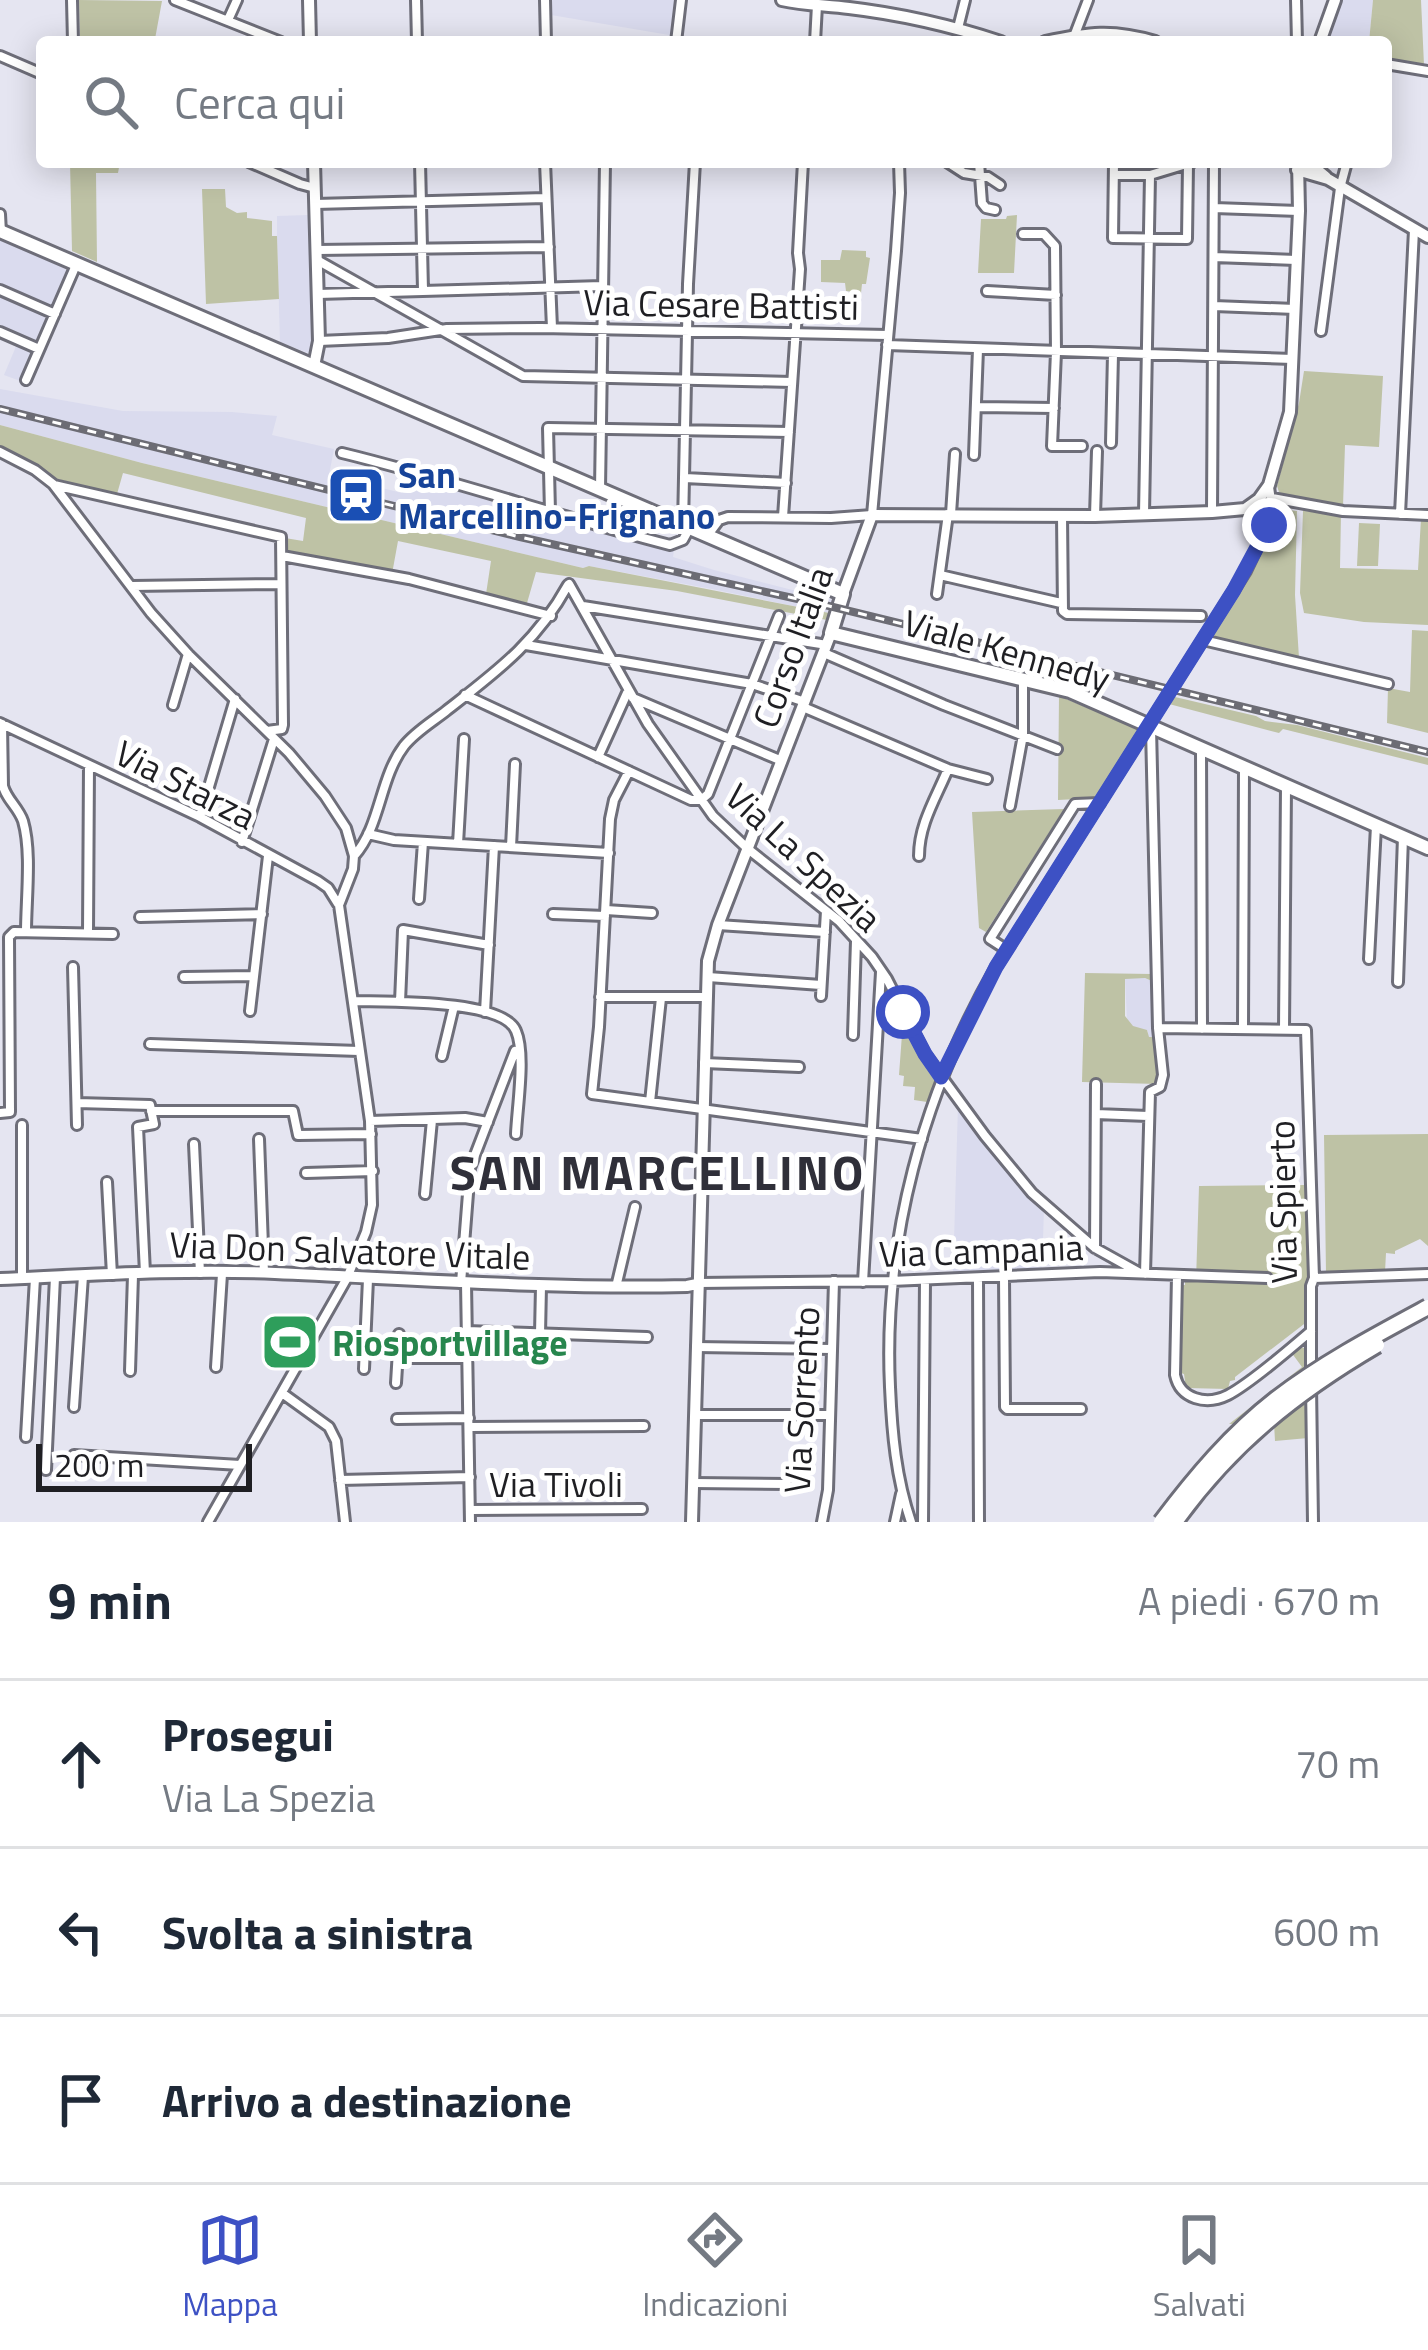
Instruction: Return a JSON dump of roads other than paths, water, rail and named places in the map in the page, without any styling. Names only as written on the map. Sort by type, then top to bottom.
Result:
[{"type":"highway","points":[[1161,1522],[1214,1456],[1277,1398],[1338,1356],[1428,1311]]},
{"type":"highway","points":[[1174,1522],[1211,1474],[1270,1417],[1428,1311]]},
{"type":"main road","points":[[0,232],[843,595]]},
{"type":"main road","name":"Corso Italia","points":[[827,644],[843,595]]},
{"type":"main road","name":"Viale Kennedy","points":[[827,644],[1070,691],[1428,848]]},
{"type":"street","points":[[72,0],[74,36]]},
{"type":"street","points":[[175,0],[267,36]]},
{"type":"street","points":[[228,20],[237,0]]},
{"type":"street","points":[[309,0],[310,36]]},
{"type":"street","points":[[416,0],[417,36]]},
{"type":"street","points":[[545,0],[547,36]]},
{"type":"street","points":[[677,36],[681,0]]},
{"type":"street","points":[[782,0],[855,4],[983,36]]},
{"type":"street","points":[[958,28],[965,0]]},
{"type":"street","points":[[1076,36],[1088,0]]},
{"type":"street","points":[[1296,0],[1297,36]]},
{"type":"street","points":[[1322,36],[1335,0]]},
{"type":"street","points":[[815,36],[817,5]]},
{"type":"street","points":[[1087,36],[1122,36]]},
{"type":"street","points":[[0,56],[36,71]]},
{"type":"street","points":[[1392,65],[1428,71]]},
{"type":"street","points":[[263,168],[315,188]]},
{"type":"street","points":[[314,168],[319,341],[314,366]]},
{"type":"street","points":[[420,168],[423,290]]},
{"type":"street","points":[[545,168],[552,328]]},
{"type":"street","points":[[600,490],[605,168]]},
{"type":"street","points":[[343,453],[670,545],[683,540],[695,168]]},
{"type":"street","points":[[783,517],[803,168]]},
{"type":"street","points":[[872,515],[899,168]]},
{"type":"street","points":[[956,168],[1000,185]]},
{"type":"street","points":[[979,168],[982,203],[994,210]]},
{"type":"street","points":[[1114,168],[1113,238],[1148,239],[1186,239],[1190,168]]},
{"type":"street","points":[[1114,175],[1150,176],[1175,168]]},
{"type":"street","points":[[1212,512],[1214,168]]},
{"type":"street","points":[[911,1522],[892,1429],[891,1281],[922,1139],[941,1077],[978,998],[1246,571],[1269,525],[1273,514],[1270,492],[1290,412],[1301,168]]},
{"type":"street","points":[[1307,168],[1422,234]]},
{"type":"street","points":[[1321,331],[1345,168]]},
{"type":"street","points":[[1144,514],[1150,176]]},
{"type":"street","points":[[315,204],[545,198]]},
{"type":"street","points":[[1214,208],[1299,211]]},
{"type":"street","points":[[0,214],[0,232]]},
{"type":"street","points":[[1400,514],[1422,234],[1428,221]]},
{"type":"street","points":[[1023,234],[1043,234],[1055,245],[1052,446],[1082,446]]},
{"type":"street","points":[[317,255],[549,247]]},
{"type":"street","points":[[317,255],[523,376],[792,382]]},
{"type":"street","points":[[1214,257],[1297,260]]},
{"type":"street","points":[[26,380],[76,265]]},
{"type":"street","points":[[318,294],[602,286]]},
{"type":"street","points":[[0,290],[55,314]]},
{"type":"street","points":[[987,291],[1056,295]]},
{"type":"street","points":[[1214,307],[1295,308]]},
{"type":"street","name":"Via Cesare Battisti","points":[[319,341],[439,330],[688,330],[796,332],[978,349],[1293,359]]},
{"type":"street","points":[[0,332],[39,349]]},
{"type":"street","points":[[974,455],[978,349]]},
{"type":"street","points":[[1111,443],[1113,354]]},
{"type":"street","points":[[976,407],[1054,408]]},
{"type":"street","points":[[550,512],[548,428],[789,432]]},
{"type":"street","points":[[1095,516],[1097,451]]},
{"type":"street","points":[[0,452],[52,484],[188,654],[289,753],[338,812],[354,856]]},
{"type":"street","points":[[937,594],[955,454]]},
{"type":"street","points":[[685,478],[786,482]]},
{"type":"street","points":[[52,484],[281,537],[284,725],[266,731]]},
{"type":"street","points":[[706,537],[722,518],[1212,512],[1245,508],[1270,492],[1343,511],[1428,515]]},
{"type":"street","name":"Corso Italia","points":[[843,595],[872,515]]},
{"type":"street","points":[[1062,516],[1061,603],[1067,614],[1201,616]]},
{"type":"street","points":[[208,1522],[347,1278],[366,1232],[372,1204],[370,1121],[339,905],[354,856],[368,834],[404,746],[526,645],[551,616],[409,579],[282,556]]},
{"type":"street","points":[[940,574],[1061,603]]},
{"type":"street","points":[[130,586],[281,584]]},
{"type":"street","name":"Via La Spezia","points":[[551,616],[569,584],[630,694],[713,816],[856,940],[881,971],[925,1054],[1032,1193],[1094,1248],[1143,1274]]},
{"type":"street","points":[[581,606],[827,644],[1058,749]]},
{"type":"street","points":[[465,695],[691,800],[701,800],[708,794],[779,616]]},
{"type":"street","points":[[1203,640],[1388,684]]},
{"type":"street","name":"Corso Italia","points":[[692,1522],[706,977],[718,925],[827,644]]},
{"type":"street","points":[[526,645],[752,684],[948,769],[987,779]]},
{"type":"street","points":[[173,705],[188,654]]},
{"type":"street","points":[[1010,806],[1023,736],[1023,679]]},
{"type":"street","points":[[598,757],[630,694],[782,760]]},
{"type":"street","points":[[200,817],[235,699]]},
{"type":"street","points":[[1,723],[3,786],[20,813],[26,836],[26,932]]},
{"type":"street","name":"Via Starza","points":[[1,723],[200,817],[328,888],[339,905]]},
{"type":"street","points":[[1143,1274],[1150,1092],[1160,1087],[1163,1075],[1150,727]]},
{"type":"street","points":[[458,844],[464,739]]},
{"type":"street","points":[[242,842],[274,740]]},
{"type":"street","points":[[1201,750],[1202,1029]]},
{"type":"street","points":[[512,847],[515,764]]},
{"type":"street","points":[[88,765],[88,933]]},
{"type":"street","points":[[1243,1028],[1244,768]]},
{"type":"street","points":[[919,856],[923,822],[948,769]]},
{"type":"street","points":[[628,771],[614,800],[608,853],[592,1094],[922,1139]]},
{"type":"street","points":[[1158,1028],[1284,1029],[1286,787]]},
{"type":"street","points":[[1007,950],[990,939],[1075,804],[1101,803]]},
{"type":"street","points":[[1369,959],[1376,826]]},
{"type":"street","points":[[368,834],[394,840],[608,853]]},
{"type":"street","points":[[1398,982],[1403,837]]},
{"type":"street","points":[[419,899],[423,842]]},
{"type":"street","points":[[485,1012],[494,846]]},
{"type":"street","points":[[250,1011],[268,856]]},
{"type":"street","points":[[706,977],[821,990],[826,910]]},
{"type":"street","points":[[553,914],[652,913]]},
{"type":"street","points":[[140,917],[262,914]]},
{"type":"street","points":[[718,925],[824,932]]},
{"type":"street","points":[[400,1002],[403,930],[488,945]]},
{"type":"street","points":[[0,1113],[10,1112],[5,1025],[9,937],[14,932],[113,934]]},
{"type":"street","points":[[853,1035],[856,940]]},
{"type":"street","points":[[73,967],[77,1125]]},
{"type":"street","points":[[863,1282],[881,971]]},
{"type":"street","points":[[184,977],[254,976]]},
{"type":"street","points":[[601,997],[706,997]]},
{"type":"street","points":[[650,1102],[661,998]]},
{"type":"street","points":[[355,1001],[428,1002],[485,1012],[512,1024],[517,1033],[520,1085],[516,1134]]},
{"type":"street","points":[[442,1056],[454,1006]]},
{"type":"street","name":"Via Spierto","points":[[1284,1029],[1306,1030],[1314,1278],[1313,1522]]},
{"type":"street","points":[[150,1044],[359,1051]]},
{"type":"street","points":[[470,1522],[464,1283],[470,1168],[518,1044]]},
{"type":"street","points":[[704,1064],[799,1067]]},
{"type":"street","points":[[1094,1248],[1096,1084]]},
{"type":"street","points":[[77,1103],[150,1105],[154,1124],[138,1127],[139,1274],[130,1371]]},
{"type":"street","points":[[151,1111],[292,1111],[298,1135],[371,1134]]},
{"type":"street","points":[[1096,1114],[1149,1116]]},
{"type":"street","points":[[370,1121],[465,1118],[488,1122]]},
{"type":"street","points":[[425,1194],[432,1120]]},
{"type":"street","points":[[22,1125],[28,1278],[26,1438]]},
{"type":"street","points":[[259,1139],[263,1273]]},
{"type":"street","points":[[194,1144],[200,1273]]},
{"type":"street","points":[[306,1172],[373,1171]]},
{"type":"street","points":[[107,1182],[112,1275]]},
{"type":"street","points":[[615,1288],[635,1207]]},
{"type":"street","points":[[1116,1260],[1118,1273]]},
{"type":"street","name":"Via Don Salvatore Vitale","points":[[0,1279],[263,1273],[615,1288],[697,1284]]},
{"type":"street","name":"Via Campania","points":[[697,1284],[1118,1273],[1267,1277]]},
{"type":"street","points":[[216,1367],[222,1274]]},
{"type":"street","points":[[1314,1278],[1428,1274]]},
{"type":"street","points":[[74,1407],[83,1276]]},
{"type":"street","points":[[1177,1276],[1175,1375],[1178,1388],[1188,1396],[1207,1399],[1230,1394],[1311,1331]]},
{"type":"street","points":[[46,1470],[55,1277]]},
{"type":"street","points":[[1004,1277],[1005,1407],[1081,1409]]},
{"type":"street","points":[[978,1278],[979,1522]]},
{"type":"street","points":[[364,1369],[368,1279]]},
{"type":"street","points":[[922,1522],[925,1280]]},
{"type":"street","name":"Via Sorrento","points":[[822,1522],[828,1490],[833,1281]]},
{"type":"street","points":[[540,1334],[541,1286]]},
{"type":"street","points":[[467,1331],[647,1337]]},
{"type":"street","points":[[396,1383],[399,1334]]},
{"type":"street","points":[[696,1347],[832,1348]]},
{"type":"street","points":[[398,1358],[468,1358]]},
{"type":"street","points":[[282,1394],[329,1427],[338,1450],[345,1522]]},
{"type":"street","points":[[695,1415],[830,1415]]},
{"type":"street","points":[[397,1419],[644,1426]]},
{"type":"street","points":[[74,1455],[240,1465]]},
{"type":"street","points":[[340,1480],[470,1477]]},
{"type":"street","points":[[693,1483],[787,1484]]},
{"type":"street","points":[[895,1522],[902,1489]]},
{"type":"street","name":"Via Tivoli","points":[[470,1510],[643,1509]]},
{"type":"railway","points":[[0,409],[1428,752]]},
{"type":"place","name":"San Marcellino-Frignano","points":[[356,495]]},
{"type":"place","name":"Riosportvillage","points":[[290,1342]]},
{"type":"district","name":"SAN MARCELLINO","points":[[658,1172]]}]
